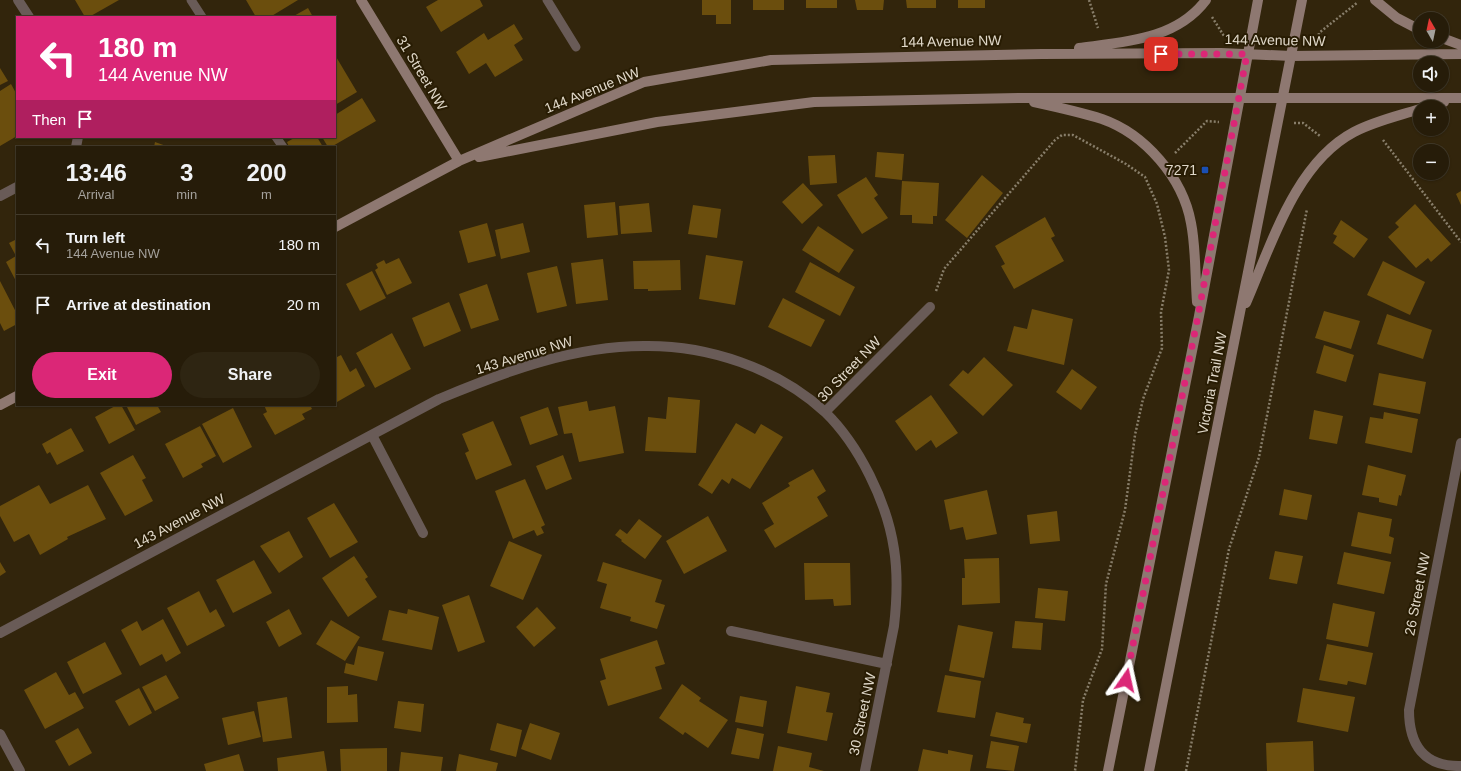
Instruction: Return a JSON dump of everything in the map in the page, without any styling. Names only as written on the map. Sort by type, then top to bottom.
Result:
[{"type":"main road","name":"31 Street NW","points":[[361,0],[459,161]]},
{"type":"main road","points":[[1042,54],[1137,40],[1162,33],[1184,21],[1206,0]]},
{"type":"main road","name":"Victoria Trail NW","points":[[1108,771],[1198,316],[1258,0]]},
{"type":"main road","name":"Victoria Trail NW","points":[[1149,771],[1302,0]]},
{"type":"main road","points":[[1375,0],[1398,18],[1413,26]]},
{"type":"main road","points":[[1449,40],[1461,44]]},
{"type":"main road","name":"144 Avenue NW","points":[[336,226],[459,161],[644,82],[771,60],[1042,54],[1247,54],[1291,56],[1461,54]]},
{"type":"main road","name":"144 Avenue NW","points":[[459,161],[657,122],[814,102],[1021,98],[1283,100],[1458,98]]},
{"type":"main road","points":[[1021,98],[1103,120],[1137,138],[1164,163],[1179,185],[1191,222],[1198,316]]},
{"type":"main road","points":[[1238,322],[1287,209],[1299,185],[1312,166],[1333,146],[1354,132],[1386,119],[1413,111]]},
{"type":"main road","points":[[0,405],[16,397]]},
{"type":"street","points":[[18,0],[28,16]]},
{"type":"street","points":[[0,196],[16,188]]},
{"type":"street","name":"30 Street NW","points":[[865,771],[894,626],[897,603],[894,549],[888,523],[867,471],[840,430],[824,412],[930,307]]},
{"type":"street","name":"143 Avenue NW","points":[[0,632],[439,400],[516,369],[583,352],[643,346],[672,347],[726,357],[755,368],[779,380],[824,412]]},
{"type":"street","points":[[372,435],[423,533]]},
{"type":"street","name":"26 Street NW","points":[[1461,443],[1409,710],[1412,734],[1418,748],[1436,764],[1461,766]]},
{"type":"street","name":"30 Street NW","points":[[731,631],[887,664]]},
{"type":"street","points":[[0,734],[20,771]]},
{"type":"lane","points":[[191,0],[201,16]]},
{"type":"lane","points":[[547,0],[576,47]]},
{"type":"path","points":[[1089,0],[1098,28]]},
{"type":"path","points":[[1311,32],[1319,32],[1360,1]]},
{"type":"path","points":[[1210,15],[1224,35],[1229,34]]},
{"type":"path","points":[[1315,55],[1319,32]]},
{"type":"path","points":[[1303,123],[1307,100]]},
{"type":"path","points":[[1171,156],[1207,121],[1234,122]]},
{"type":"path","points":[[1277,122],[1303,123],[1322,138]]},
{"type":"path","points":[[930,307],[944,269],[1055,140],[1062,135],[1073,135],[1126,164],[1145,177],[1156,204],[1168,257],[1168,281],[1161,312],[1162,348],[1143,399],[1135,435],[1125,510],[1106,584],[1102,650],[1083,700],[1075,771]]},
{"type":"path","points":[[1383,140],[1461,242]]},
{"type":"path","points":[[1186,771],[1230,549],[1259,457],[1308,204]]},
{"type":"building","points":[[75,0],[119,0],[91,16],[84,16]]},
{"type":"building","points":[[246,0],[298,0],[272,16],[255,16]]},
{"type":"building","points":[[438,0],[480,0],[483,6],[441,32],[426,7]]},
{"type":"building","points":[[702,0],[731,0],[731,24],[716,24],[716,15],[702,15]]},
{"type":"building","points":[[753,0],[784,0],[784,10],[753,10]]},
{"type":"building","points":[[806,0],[837,0],[837,8],[806,8]]},
{"type":"building","points":[[855,0],[884,0],[883,10],[857,10]]},
{"type":"building","points":[[906,0],[936,0],[936,8],[907,8]]},
{"type":"building","points":[[958,0],[985,0],[985,8],[958,8]]},
{"type":"building","points":[[308,8],[312,16],[294,16]]},
{"type":"building","points":[[514,24],[523,39],[514,45],[523,60],[495,77],[486,63],[469,74],[456,52],[484,33],[488,40]]},
{"type":"building","points":[[336,57],[357,92],[336,104]]},
{"type":"building","points":[[0,68],[8,81],[0,85]]},
{"type":"building","points":[[11,84],[16,93],[16,137],[0,146],[0,91]]},
{"type":"building","points":[[362,98],[376,121],[333,146],[327,146],[323,138],[336,138],[336,114]]},
{"type":"building","points":[[294,138],[318,138],[322,146],[289,146],[287,142]]},
{"type":"building","points":[[155,142],[166,146],[154,146]]},
{"type":"building","points":[[877,152],[904,154],[902,180],[875,177]]},
{"type":"building","points":[[835,155],[837,183],[810,185],[808,156]]},
{"type":"building","points":[[982,175],[1003,193],[967,238],[945,220]]},
{"type":"building","points":[[866,177],[878,195],[874,198],[888,218],[862,234],[837,195]]},
{"type":"building","points":[[902,181],[939,183],[937,216],[933,216],[933,224],[912,223],[912,215],[900,215]]},
{"type":"building","points":[[803,183],[823,205],[802,224],[782,202]]},
{"type":"building","points":[[1461,191],[1461,205],[1456,194]]},
{"type":"building","points":[[615,202],[618,235],[587,238],[584,205]]},
{"type":"building","points":[[649,203],[652,232],[621,234],[619,206]]},
{"type":"building","points":[[1415,204],[1451,244],[1431,262],[1428,258],[1416,268],[1388,237],[1399,227],[1395,223]]},
{"type":"building","points":[[693,205],[721,209],[717,238],[688,234]]},
{"type":"building","points":[[1045,217],[1055,236],[1051,238],[1064,261],[1014,289],[1001,266],[1005,264],[995,246]]},
{"type":"building","points":[[1341,220],[1368,239],[1354,258],[1333,243],[1337,236],[1333,234]]},
{"type":"building","points":[[487,223],[496,256],[468,263],[459,231]]},
{"type":"building","points":[[523,223],[530,252],[501,259],[495,230]]},
{"type":"building","points":[[818,226],[854,250],[839,273],[802,250]]},
{"type":"building","points":[[16,240],[16,256],[9,243]]},
{"type":"building","points":[[706,255],[743,261],[735,305],[699,299]]},
{"type":"building","points":[[16,256],[16,281],[6,262]]},
{"type":"building","points":[[399,258],[412,283],[387,295],[375,270],[378,268],[376,264],[384,260],[386,264]]},
{"type":"building","points":[[603,259],[608,300],[576,304],[571,263]]},
{"type":"building","points":[[680,260],[681,290],[648,291],[648,289],[634,289],[633,261]]},
{"type":"building","points":[[1383,261],[1425,282],[1410,315],[1367,295]]},
{"type":"building","points":[[810,262],[855,287],[840,316],[795,292]]},
{"type":"building","points":[[557,266],[567,306],[537,313],[527,273]]},
{"type":"building","points":[[372,271],[386,298],[360,311],[346,284]]},
{"type":"building","points":[[0,281],[16,312],[16,325],[4,331],[0,323]]},
{"type":"building","points":[[487,284],[499,320],[471,329],[459,294]]},
{"type":"building","points":[[783,298],[825,320],[811,347],[768,327]]},
{"type":"building","points":[[449,302],[461,331],[424,347],[412,318]]},
{"type":"building","points":[[1032,309],[1073,319],[1064,365],[1007,351],[1014,326],[1027,329]]},
{"type":"building","points":[[1324,311],[1360,321],[1351,349],[1315,338]]},
{"type":"building","points":[[1387,314],[1432,330],[1423,359],[1377,344]]},
{"type":"building","points":[[392,333],[411,369],[375,388],[356,353]]},
{"type":"building","points":[[1324,345],[1354,355],[1346,382],[1316,373]]},
{"type":"building","points":[[341,355],[350,372],[356,368],[365,386],[337,402],[336,400],[336,358]]},
{"type":"building","points":[[984,357],[1013,385],[983,416],[949,385],[963,370],[968,374]]},
{"type":"building","points":[[1072,369],[1097,387],[1081,410],[1056,392]]},
{"type":"building","points":[[1379,373],[1426,382],[1420,414],[1373,405]]},
{"type":"building","points":[[931,395],[958,433],[936,448],[931,440],[916,451],[895,421]]},
{"type":"building","points":[[668,397],[700,400],[696,453],[645,451],[648,417],[666,419]]},
{"type":"building","points":[[587,401],[589,411],[615,406],[624,453],[579,462],[572,433],[564,434],[558,407]]},
{"type":"building","points":[[115,406],[122,406],[135,430],[109,444],[95,417]]},
{"type":"building","points":[[126,406],[158,406],[161,412],[136,425]]},
{"type":"building","points":[[264,406],[310,406],[312,409],[302,414],[305,419],[275,435],[263,414],[267,412]]},
{"type":"building","points":[[548,407],[558,435],[530,445],[520,417]]},
{"type":"building","points":[[233,408],[252,447],[223,463],[202,424]]},
{"type":"building","points":[[1314,410],[1343,416],[1337,444],[1309,439]]},
{"type":"building","points":[[1384,412],[1418,419],[1412,453],[1365,443],[1370,417],[1383,419]]},
{"type":"building","points":[[493,421],[512,465],[476,480],[465,453],[469,451],[462,434]]},
{"type":"building","points":[[736,423],[755,434],[761,424],[783,437],[750,489],[732,478],[729,484],[722,479],[712,494],[698,485]]},
{"type":"building","points":[[200,426],[216,456],[201,464],[203,467],[183,478],[165,444]]},
{"type":"building","points":[[71,428],[84,451],[57,465],[50,452],[47,454],[42,444]]},
{"type":"building","points":[[133,455],[146,478],[142,480],[153,501],[125,516],[100,473]]},
{"type":"building","points":[[563,455],[572,479],[546,490],[536,466]]},
{"type":"building","points":[[1368,465],[1406,475],[1397,506],[1379,502],[1379,498],[1362,495]]},
{"type":"building","points":[[813,469],[826,491],[817,497],[828,516],[775,548],[764,530],[774,524],[762,503],[790,486],[788,483]]},
{"type":"building","points":[[525,479],[545,525],[541,527],[544,533],[537,536],[534,530],[513,539],[495,491]]},
{"type":"building","points":[[39,485],[50,504],[88,485],[106,519],[67,537],[68,539],[40,555],[29,534],[14,542],[0,516],[0,506]]},
{"type":"building","points":[[1284,489],[1312,495],[1307,520],[1279,515]]},
{"type":"building","points":[[987,490],[997,534],[966,540],[963,527],[950,530],[944,500]]},
{"type":"building","points":[[334,503],[358,542],[330,558],[307,518]]},
{"type":"building","points":[[1057,511],[1060,541],[1030,544],[1027,515]]},
{"type":"building","points":[[1358,512],[1392,519],[1389,536],[1394,538],[1391,554],[1351,546]]},
{"type":"building","points":[[708,516],[727,551],[684,574],[666,541]]},
{"type":"building","points":[[639,519],[662,536],[645,559],[615,535],[620,529],[627,534]]},
{"type":"building","points":[[289,531],[303,557],[279,573],[260,546]]},
{"type":"building","points":[[509,541],[542,555],[523,600],[490,586]]},
{"type":"building","points":[[1275,551],[1303,556],[1297,584],[1269,579]]},
{"type":"building","points":[[1344,552],[1391,562],[1384,594],[1337,584]]},
{"type":"building","points":[[354,556],[368,577],[365,579],[377,597],[348,617],[322,578]]},
{"type":"building","points":[[999,558],[1000,603],[962,605],[962,578],[965,578],[964,559]]},
{"type":"building","points":[[254,560],[272,593],[233,613],[216,580]]},
{"type":"building","points":[[0,562],[6,572],[0,576]]},
{"type":"building","points":[[603,562],[662,580],[655,602],[665,605],[657,629],[630,621],[631,617],[600,608],[607,584],[597,581]]},
{"type":"building","points":[[804,563],[850,563],[851,605],[834,606],[833,599],[805,600]]},
{"type":"building","points":[[1038,588],[1068,591],[1065,621],[1035,618]]},
{"type":"building","points":[[199,591],[210,613],[216,609],[225,626],[187,646],[167,608]]},
{"type":"building","points":[[469,595],[485,642],[458,652],[442,605]]},
{"type":"building","points":[[1333,603],[1375,612],[1368,647],[1326,639]]},
{"type":"building","points":[[537,607],[556,628],[534,647],[516,627]]},
{"type":"building","points":[[289,609],[302,634],[279,647],[266,622]]},
{"type":"building","points":[[408,609],[439,617],[432,650],[382,640],[389,610],[407,614]]},
{"type":"building","points":[[163,619],[181,653],[166,662],[162,654],[140,666],[121,630],[137,621],[142,631]]},
{"type":"building","points":[[331,620],[360,637],[345,661],[316,644]]},
{"type":"building","points":[[1015,621],[1043,623],[1041,650],[1012,648]]},
{"type":"building","points":[[958,625],[993,632],[984,678],[949,671]]},
{"type":"building","points":[[657,640],[665,664],[655,667],[662,689],[608,706],[600,681],[606,679],[600,659]]},
{"type":"building","points":[[105,642],[122,674],[83,694],[67,662]]},
{"type":"building","points":[[1327,644],[1373,653],[1366,685],[1348,681],[1347,685],[1319,680]]},
{"type":"building","points":[[358,646],[384,652],[377,681],[344,673],[346,663],[354,665]]},
{"type":"building","points":[[56,672],[69,695],[75,692],[84,708],[45,729],[24,690]]},
{"type":"building","points":[[166,675],[179,698],[155,711],[142,687]]},
{"type":"building","points":[[945,675],[981,681],[975,718],[937,712]]},
{"type":"building","points":[[682,684],[701,698],[699,701],[728,720],[708,748],[685,732],[683,735],[659,718]]},
{"type":"building","points":[[348,686],[348,695],[357,694],[358,722],[327,723],[327,687]]},
{"type":"building","points":[[796,686],[830,693],[826,712],[833,713],[827,741],[787,733]]},
{"type":"building","points":[[139,688],[152,713],[129,726],[115,701]]},
{"type":"building","points":[[1303,688],[1355,697],[1348,732],[1297,722]]},
{"type":"building","points":[[740,696],[767,701],[763,727],[735,722]]},
{"type":"building","points":[[287,697],[292,738],[263,742],[257,702]]},
{"type":"building","points":[[398,701],[424,704],[421,732],[394,728]]},
{"type":"building","points":[[254,711],[261,737],[228,745],[222,718]]},
{"type":"building","points":[[996,712],[1024,718],[1023,723],[1031,724],[1027,743],[990,736]]},
{"type":"building","points":[[497,723],[522,730],[516,757],[490,750]]},
{"type":"building","points":[[530,723],[560,733],[551,760],[521,749]]},
{"type":"building","points":[[78,728],[92,753],[69,766],[55,741]]},
{"type":"building","points":[[737,728],[764,734],[759,759],[731,754]]},
{"type":"building","points":[[991,741],[1019,746],[1014,771],[986,768]]},
{"type":"building","points":[[1313,741],[1314,771],[1267,771],[1266,743]]},
{"type":"building","points":[[778,746],[812,753],[809,767],[824,771],[773,771]]},
{"type":"building","points":[[387,748],[387,771],[341,771],[340,749]]},
{"type":"building","points":[[923,749],[948,754],[948,750],[973,755],[970,771],[918,771]]},
{"type":"building","points":[[324,751],[327,771],[278,771],[277,758]]},
{"type":"building","points":[[401,752],[443,757],[441,771],[399,771]]},
{"type":"building","points":[[239,754],[244,771],[206,771],[204,764]]},
{"type":"building","points":[[459,754],[498,763],[496,771],[456,771]]},
{"type":"place","name":"7271","points":[[1205,170]]},
{"type":"route","points":[[1126,680],[1198,316],[1247,54],[1161,54]]}]
